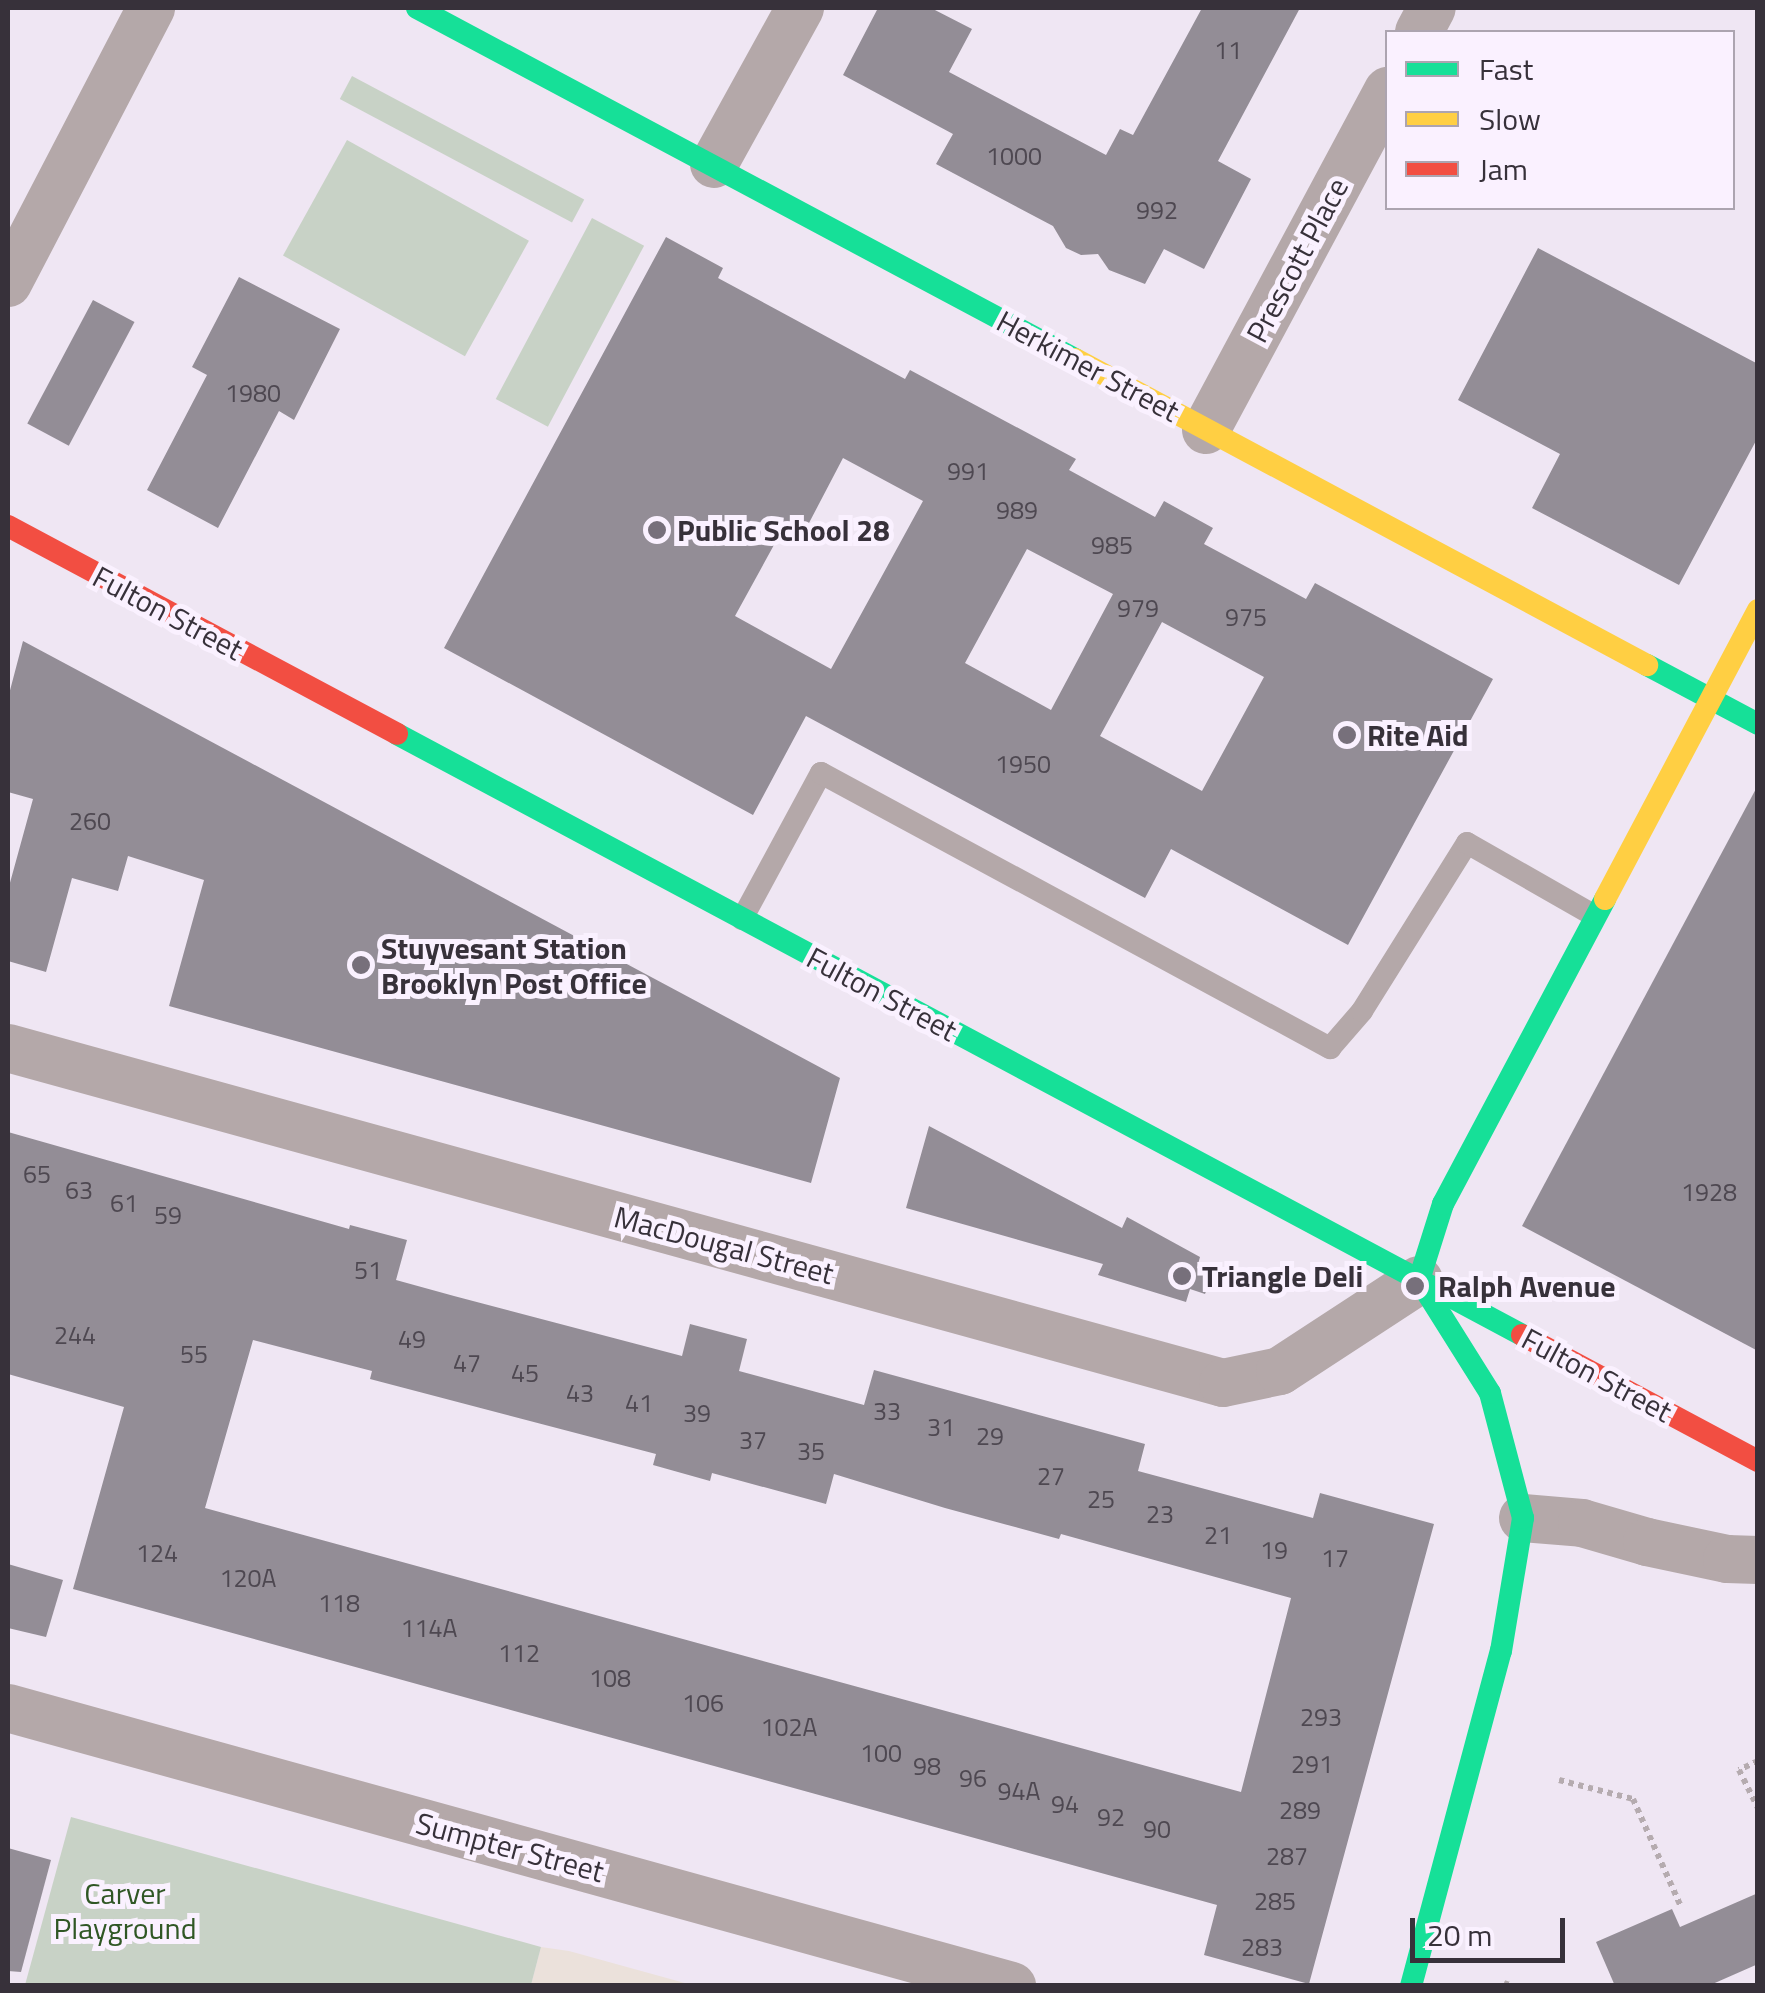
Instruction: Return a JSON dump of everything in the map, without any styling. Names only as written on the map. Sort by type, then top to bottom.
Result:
[{"type":"street","points":[[8,283],[151,8]]},
{"type":"street","name":"Herkimer Street","points":[[418,8],[1758,724]]},
{"type":"street","points":[[714,164],[800,8]]},
{"type":"street","points":[[1420,30],[1432,8]]},
{"type":"street","name":"Prescott Place","points":[[1206,430],[1385,97]]},
{"type":"street","name":"Fulton Street","points":[[8,526],[1758,1460]]},
{"type":"street","points":[[1411,1986],[1502,1651],[1523,1518],[1490,1393],[1419,1280],[1443,1204],[1758,610]]},
{"type":"street","name":"MacDougal Street","points":[[8,1048],[1223,1382],[1280,1371],[1419,1280]]},
{"type":"street","points":[[1523,1518],[1582,1524],[1695,1552],[1758,1560]]},
{"type":"street","name":"Sumpter Street","points":[[8,1708],[1012,1986]]},
{"type":"lane","points":[[742,919],[821,773],[1330,1048],[1362,1011],[1467,844],[1595,916]]},
{"type":"path","points":[[1758,1762],[1740,1770],[1758,1808]]},
{"type":"path","points":[[1559,1780],[1633,1799],[1681,1906]]},
{"type":"shaded area","points":[[541,1947],[569,1951],[692,1985],[531,1985]]},
{"type":"green space","points":[[352,76],[584,199],[572,222],[340,99]]},
{"type":"green space","points":[[347,140],[529,241],[465,356],[283,255]]},
{"type":"green space","points":[[592,218],[644,246],[548,427],[496,399]]},
{"type":"green space","name":"Carver Playground","points":[[71,1817],[541,1947],[531,1985],[25,1985]]},
{"type":"building","points":[[878,8],[931,8],[972,29],[949,72],[1106,155],[1120,129],[1133,135],[1202,8],[1300,8],[1218,161],[1251,179],[1204,269],[1164,249],[1145,284],[1109,270],[1098,254],[1081,255],[1066,248],[1053,226],[936,164],[953,134],[843,75]]},
{"type":"building","points":[[666,237],[723,268],[718,278],[905,379],[910,370],[1076,459],[1069,470],[1155,517],[1164,501],[1213,528],[1204,544],[1306,599],[1315,583],[1493,679],[1348,945],[1171,849],[1145,898],[806,716],[753,815],[444,648]],"holes":[[[843,458],[923,501],[831,669],[735,616],[780,534],[798,544]],[[1027,549],[1113,594],[1051,710],[965,663]],[[1162,622],[1264,677],[1202,791],[1100,736]]]},
{"type":"building","points":[[1538,248],[1758,364],[1758,437],[1679,585],[1532,508],[1560,454],[1458,400]]},
{"type":"building","points":[[239,277],[340,329],[294,420],[279,411],[218,528],[147,490],[207,375],[192,367]]},
{"type":"building","points":[[93,300],[134,322],[69,446],[27,424]]},
{"type":"building","points":[[23,641],[840,1078],[811,1183],[169,1006],[204,880],[128,856],[118,891],[72,878],[46,972],[8,961],[8,890],[33,799],[8,792],[8,698]]},
{"type":"building","points":[[1758,785],[1758,1351],[1522,1226]]},
{"type":"building","points":[[929,1126],[1122,1228],[1127,1217],[1200,1257],[1197,1268],[1212,1276],[1205,1294],[1190,1289],[1186,1302],[1098,1275],[1103,1264],[906,1208]]},
{"type":"building","points":[[8,1132],[349,1229],[350,1225],[407,1240],[396,1280],[454,1296],[682,1356],[690,1324],[747,1339],[739,1371],[864,1405],[874,1370],[1145,1444],[1138,1471],[1313,1518],[1320,1493],[1434,1524],[1309,1984],[1204,1955],[1217,1905],[73,1589],[124,1407],[8,1374]],"holes":[[[253,1340],[372,1371],[370,1379],[656,1454],[653,1465],[710,1481],[712,1473],[826,1504],[834,1474],[1059,1539],[1061,1534],[1291,1598],[1241,1792],[205,1508]]]},
{"type":"building","points":[[8,1564],[63,1580],[46,1637],[8,1628]]},
{"type":"building","points":[[8,1848],[51,1860],[21,1972],[8,1971]]},
{"type":"building","points":[[1758,1893],[1758,1964],[1708,1986],[1615,1986],[1596,1942],[1672,1909],[1680,1927]]},
{"type":"traffic: fast","points":[[417,8],[1075,359]]},
{"type":"traffic: fast","points":[[1647,665],[1758,724]]},
{"type":"traffic: fast","points":[[397,734],[1522,1335]]},
{"type":"traffic: fast","points":[[1411,1986],[1501,1651],[1523,1518],[1490,1393],[1419,1280],[1443,1204],[1605,899]]},
{"type":"traffic: slow","points":[[1075,359],[1647,665]]},
{"type":"traffic: slow","points":[[1605,899],[1758,610]]},
{"type":"traffic: jam","points":[[8,526],[397,734]]},
{"type":"traffic: jam","points":[[1522,1335],[1758,1461]]},
{"type":"place","name":"Public School 28","points":[[657,530]]},
{"type":"place","name":"Rite Aid","points":[[1347,735]]},
{"type":"place","name":"Stuyvesant Station Brooklyn Post Office","points":[[361,965]]},
{"type":"place","name":"Triangle Deli","points":[[1182,1276]]},
{"type":"place","name":"Ralph Avenue","points":[[1415,1286]]}]
